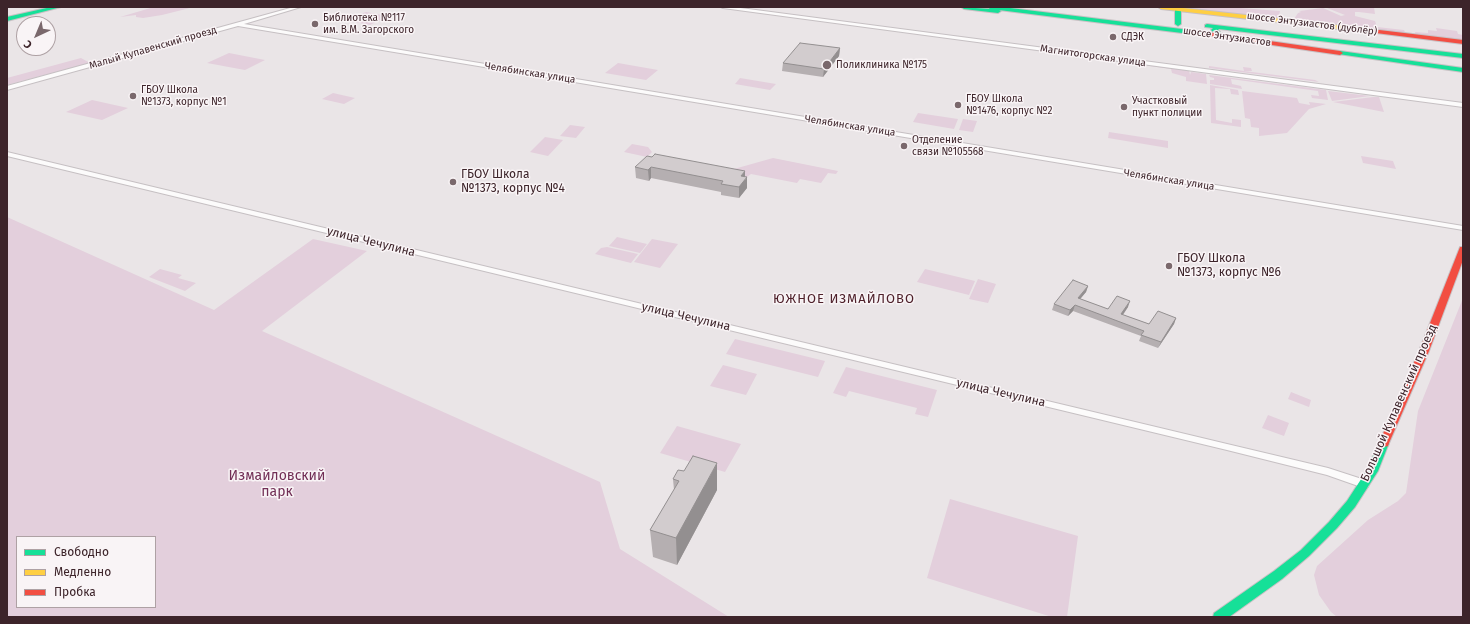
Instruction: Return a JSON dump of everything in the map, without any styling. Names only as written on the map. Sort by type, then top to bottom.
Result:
[{"type":"main road","points":[[7,13],[33,7]]},
{"type":"main road","points":[[7,19],[58,7]]},
{"type":"main road","points":[[964,7],[1282,46]]},
{"type":"main road","name":"шоссе Энтузиастов","points":[[990,7],[1463,56]]},
{"type":"main road","name":"шоссе Энтузиастов","points":[[1022,7],[1178,25],[1196,25],[1282,46],[1463,70]]},
{"type":"main road","name":"шоссе Энтузиастов (дублёр)","points":[[1161,7],[1463,42]]},
{"type":"main road","points":[[1178,9],[1178,25]]},
{"type":"main road","name":"Большой Купавенский проезд","points":[[1219,617],[1278,575],[1305,553],[1333,525],[1351,504],[1372,471],[1424,351],[1463,249]]},
{"type":"street","name":"Малый Купавенский проезд","points":[[7,88],[299,7]]},
{"type":"street","name":"Магнитогорская улица","points":[[723,7],[1463,105]]},
{"type":"street","name":"Челябинская улица","points":[[237,24],[1463,228]]},
{"type":"street","name":"улица Чечулина","points":[[7,154],[1292,463],[1328,472],[1364,484]]},
{"type":"green space","points":[[154,7],[194,7],[143,18],[136,17],[136,15],[120,17]]},
{"type":"green space","points":[[1179,7],[1227,7],[1280,11],[1278,19]]},
{"type":"green space","points":[[1374,7],[1375,14],[1355,12],[1355,16],[1375,21],[1377,27],[1404,30],[1406,34],[1287,20],[1288,18],[1294,19],[1298,13],[1301,12],[1299,11],[1323,8],[1341,16],[1345,15],[1327,8]]},
{"type":"green space","points":[[366,12],[387,16],[370,25],[345,20]]},
{"type":"green space","points":[[1436,28],[1457,31],[1458,34],[1463,35],[1463,40],[1416,35],[1415,32],[1428,33],[1428,30],[1437,31]]},
{"type":"green space","points":[[229,53],[265,60],[245,70],[207,63]]},
{"type":"green space","points":[[81,58],[90,63],[7,85],[7,78]]},
{"type":"green space","points":[[618,63],[658,70],[646,80],[605,73]]},
{"type":"green space","points":[[1136,63],[1189,70],[1190,75],[1191,72],[1206,74],[1207,84],[1186,81],[1186,77],[1172,73],[1171,69]]},
{"type":"green space","points":[[1209,66],[1315,80],[1319,82],[1209,68]]},
{"type":"green space","points":[[1243,67],[1251,68],[1252,71],[1244,71]]},
{"type":"green space","points":[[1209,75],[1326,90],[1328,100],[1312,98],[1311,95],[1319,96],[1318,91],[1231,79],[1232,84],[1241,86],[1242,89],[1210,84],[1210,80],[1214,80],[1214,78],[1210,77]]},
{"type":"green space","points":[[740,78],[776,84],[770,90],[735,84]]},
{"type":"green space","points":[[1210,85],[1238,90],[1239,95],[1231,94],[1230,89],[1215,88],[1216,120],[1232,123],[1232,119],[1241,120],[1241,127],[1211,123]]},
{"type":"green space","points":[[1242,91],[1297,98],[1299,103],[1310,105],[1309,102],[1326,104],[1309,109],[1287,133],[1259,136],[1259,128],[1251,127],[1250,119],[1245,118]]},
{"type":"green space","points":[[1328,91],[1370,96],[1332,101]]},
{"type":"green space","points":[[333,93],[355,98],[344,104],[322,99]]},
{"type":"green space","points":[[1379,97],[1384,112],[1333,102]]},
{"type":"green space","points":[[92,100],[128,108],[102,120],[66,112]]},
{"type":"green space","points":[[918,113],[958,119],[954,129],[913,122]]},
{"type":"green space","points":[[963,119],[977,121],[973,132],[959,130]]},
{"type":"green space","points":[[570,125],[585,127],[576,138],[560,136]]},
{"type":"green space","points":[[1109,132],[1168,141],[1168,148],[1108,138]]},
{"type":"green space","points":[[545,137],[563,140],[548,156],[530,152]]},
{"type":"green space","points":[[632,144],[648,147],[652,152],[647,157],[624,152]]},
{"type":"green space","points":[[1361,156],[1393,161],[1396,169],[1363,163]]},
{"type":"green space","points":[[773,158],[838,171],[836,174],[828,173],[821,183],[800,179],[797,183],[751,174],[747,177],[729,173],[734,169]]},
{"type":"green space","name":"Измайловский парк","points":[[7,217],[214,310],[313,239],[367,251],[262,331],[600,482],[620,549],[729,617],[7,617]]},
{"type":"green space","points":[[617,237],[647,244],[640,253],[609,246]]},
{"type":"green space","points":[[652,239],[678,244],[660,268],[634,262]]},
{"type":"green space","points":[[607,247],[638,254],[631,263],[595,254],[601,248]]},
{"type":"green space","points":[[160,269],[182,275],[178,278],[196,283],[185,291],[149,277]]},
{"type":"green space","points":[[925,269],[975,281],[969,295],[917,282]]},
{"type":"green space","points":[[978,279],[996,284],[988,303],[969,299]]},
{"type":"green space","points":[[1463,298],[1463,617],[1337,617],[1331,612],[1319,595],[1314,575],[1317,566],[1368,520],[1398,501],[1406,493],[1418,411]]},
{"type":"green space","points":[[735,339],[825,361],[818,377],[726,354]]},
{"type":"green space","points":[[723,365],[757,374],[746,395],[710,386]]},
{"type":"green space","points":[[846,367],[937,390],[928,417],[915,414],[917,408],[849,391],[846,397],[833,393]]},
{"type":"green space","points":[[1291,392],[1311,400],[1309,407],[1288,399]]},
{"type":"green space","points":[[1268,415],[1289,423],[1284,436],[1262,428]]},
{"type":"green space","points":[[677,426],[741,444],[725,472],[660,453]]},
{"type":"green space","points":[[950,499],[1078,536],[1067,617],[1052,617],[927,578]]},
{"type":"building","points":[[800,43],[840,48],[824,69],[783,63]]},
{"type":"building","points":[[655,154],[745,171],[741,176],[747,177],[739,187],[721,184],[723,181],[651,167],[648,170],[635,167],[647,156],[652,157]]},
{"type":"building","points":[[1073,280],[1088,286],[1078,298],[1108,309],[1117,296],[1130,301],[1121,314],[1149,324],[1158,311],[1176,318],[1161,342],[1141,335],[1144,331],[1075,305],[1070,310],[1054,304]]},
{"type":"building","points":[[693,456],[717,463],[676,538],[650,530],[679,481],[673,479],[678,470],[684,471]]},
{"type":"traffic: fast","points":[[7,19],[58,7]]},
{"type":"traffic: fast","points":[[964,7],[998,11]]},
{"type":"traffic: fast","points":[[990,7],[1206,34]]},
{"type":"traffic: fast","points":[[1178,9],[1178,24]]},
{"type":"traffic: fast","points":[[1207,26],[1463,56]]},
{"type":"traffic: fast","points":[[1229,28],[1219,27],[1214,30],[1219,34],[1229,37]]},
{"type":"traffic: fast","points":[[1340,53],[1463,70]]},
{"type":"traffic: fast","points":[[1219,617],[1278,575],[1305,553],[1333,525],[1351,504],[1372,471],[1384,443]]},
{"type":"traffic: slow","points":[[1161,7],[1354,29]]},
{"type":"traffic: jam","points":[[1354,29],[1463,42]]},
{"type":"traffic: jam","points":[[1206,34],[1340,53]]},
{"type":"traffic: jam","points":[[1384,443],[1424,351],[1463,249]]},
{"type":"place","name":"Библиотека №117 им. В.М. Загорского","points":[[315,24]]},
{"type":"place","name":"СДЭК","points":[[1113,37]]},
{"type":"place","name":"Поликлиника №175","points":[[827,65]]},
{"type":"place","name":"ГБОУ Школа №1373, корпус №1","points":[[133,96]]},
{"type":"place","name":"ГБОУ Школа №1476, корпус №2","points":[[958,105]]},
{"type":"place","name":"Участковый пункт полиции","points":[[1124,107]]},
{"type":"place","name":"Отделение связи №105568","points":[[904,146]]},
{"type":"place","name":"ГБОУ Школа №1373, корпус №4","points":[[453,182]]},
{"type":"place","name":"ГБОУ Школа №1373, корпус №6","points":[[1169,266]]},
{"type":"district","name":"ЮЖНОЕ ИЗМАЙЛОВО","points":[[844,299]]}]
